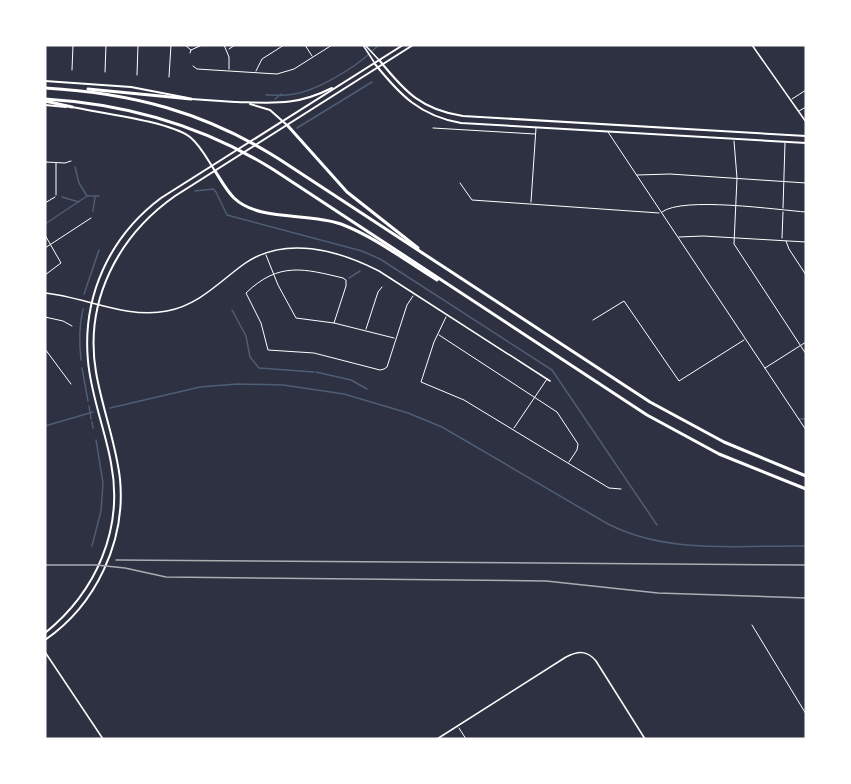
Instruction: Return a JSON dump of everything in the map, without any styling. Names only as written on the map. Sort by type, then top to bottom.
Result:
[{"type":"highway","points":[[45,88],[93,89],[191,99]]},
{"type":"highway","points":[[45,88],[110,94],[158,104],[205,120],[261,147],[650,402],[724,442],[806,476]]},
{"type":"highway","points":[[45,102],[72,107]]},
{"type":"highway","points":[[45,102],[101,104],[139,111],[191,128],[250,155],[635,407],[737,462],[806,489]]},
{"type":"highway","points":[[288,126],[347,192],[438,263]]},
{"type":"highway","points":[[215,171],[231,194],[245,206],[262,212],[318,218],[348,227],[370,238],[493,315]]},
{"type":"main road","points":[[45,633],[78,601],[94,576],[106,549],[113,518],[114,486],[111,462],[88,363],[87,322],[103,267],[113,248],[133,223],[161,198],[403,45]]},
{"type":"main road","points":[[45,640],[77,611],[102,575],[119,521],[121,487],[118,463],[95,367],[94,340],[98,305],[113,266],[126,242],[139,226],[165,203],[412,45]]},
{"type":"main road","points":[[380,61],[410,94],[433,109],[463,116],[806,136]]},
{"type":"main road","points":[[375,64],[407,99],[424,112],[461,123],[806,143]]},
{"type":"main road","points":[[45,81],[131,87],[191,99],[236,102],[295,102],[315,97],[343,83]]},
{"type":"main road","points":[[236,102],[264,107],[288,126]]},
{"type":"main road","points":[[72,107],[135,119],[181,132],[196,143],[215,171]]},
{"type":"street","points":[[72,70],[73,45]]},
{"type":"street","points":[[105,72],[106,45]]},
{"type":"street","points":[[137,75],[138,45]]},
{"type":"street","points":[[169,77],[171,45]]},
{"type":"street","points":[[185,45],[190,53]]},
{"type":"street","points":[[190,50],[202,45]]},
{"type":"street","points":[[224,45],[229,57],[229,71]]},
{"type":"street","points":[[227,50],[235,45]]},
{"type":"street","points":[[256,73],[260,61],[284,45]]},
{"type":"street","points":[[305,45],[313,57]]},
{"type":"street","points":[[193,66],[197,69],[286,73],[332,45]]},
{"type":"street","points":[[364,45],[380,61]]},
{"type":"street","points":[[364,45],[375,64]]},
{"type":"street","points":[[752,45],[806,122]]},
{"type":"street","points":[[790,100],[806,90]]},
{"type":"street","points":[[799,111],[806,106]]},
{"type":"street","points":[[531,204],[536,121]]},
{"type":"street","points":[[608,125],[607,132],[806,430]]},
{"type":"street","points":[[433,128],[535,134]]},
{"type":"street","points":[[734,132],[737,178],[733,237],[735,246],[806,354]]},
{"type":"street","points":[[782,240],[786,142]]},
{"type":"street","points":[[45,162],[70,161]]},
{"type":"street","points":[[45,203],[57,195],[56,163]]},
{"type":"street","points":[[636,175],[670,174],[806,183]]},
{"type":"street","points":[[460,183],[472,200],[661,213],[671,207],[735,206],[806,212]]},
{"type":"street","points":[[45,248],[91,218]]},
{"type":"street","points":[[45,235],[61,264],[45,275]]},
{"type":"street","points":[[678,238],[733,237],[806,242]]},
{"type":"street","points":[[786,241],[806,275]]},
{"type":"street","points":[[45,293],[146,313],[175,310],[200,299],[245,264],[266,253],[295,247],[320,250],[352,257],[550,381]]},
{"type":"street","points":[[266,253],[278,285],[296,318],[334,323],[396,339]]},
{"type":"street","points":[[334,323],[346,280],[308,269],[293,270],[274,274],[246,293],[261,323],[268,350],[318,353],[384,369],[387,367],[407,305],[414,294]]},
{"type":"street","points":[[365,331],[378,292],[382,287]]},
{"type":"street","points":[[593,320],[624,301],[679,381],[746,339]]},
{"type":"street","points":[[447,315],[437,334],[422,382],[464,400],[609,488],[621,489]]},
{"type":"street","points":[[45,317],[63,321],[72,326]]},
{"type":"street","points":[[437,334],[557,412],[578,444],[577,450],[568,462]]},
{"type":"street","points":[[765,368],[806,342]]},
{"type":"street","points":[[45,349],[71,384]]},
{"type":"street","points":[[512,430],[547,379]]},
{"type":"street","points":[[752,625],[806,714]]},
{"type":"street","points":[[45,652],[103,739]]},
{"type":"street","points":[[436,739],[566,657],[585,653],[596,661],[645,739]]},
{"type":"street","points":[[458,726],[466,739]]},
{"type":"waterway","points":[[372,51],[379,45]]},
{"type":"waterway","points":[[266,95],[291,95],[313,89],[353,67],[368,55]]},
{"type":"waterway","points":[[297,128],[372,82]]},
{"type":"waterway","points":[[275,99],[281,94]]},
{"type":"waterway","points":[[75,167],[79,183],[87,196],[99,196]]},
{"type":"waterway","points":[[195,191],[213,189],[227,215],[362,251],[380,259],[552,370],[657,525]]},
{"type":"waterway","points":[[45,224],[87,196]]},
{"type":"waterway","points":[[62,197],[79,202]]},
{"type":"waterway","points":[[93,211],[95,197]]},
{"type":"waterway","points":[[84,294],[99,250]]},
{"type":"waterway","points":[[349,278],[360,271]]},
{"type":"waterway","points":[[81,360],[80,334],[83,309]]},
{"type":"waterway","points":[[232,310],[246,336],[250,357],[259,368],[314,372]]},
{"type":"waterway","points":[[82,368],[88,401]]},
{"type":"waterway","points":[[316,372],[351,380],[367,389]]},
{"type":"waterway","points":[[110,408],[200,387],[237,384],[283,385],[344,394],[408,413],[442,427],[608,524],[631,534],[655,540],[705,546],[806,546]]},
{"type":"waterway","points":[[89,406],[91,419]]},
{"type":"waterway","points":[[45,426],[93,412]]},
{"type":"waterway","points":[[799,419],[806,419]]},
{"type":"waterway","points":[[92,422],[93,428]]},
{"type":"waterway","points":[[92,546],[101,511],[103,483],[96,440]]},
{"type":"railway","points":[[116,560],[806,565]]},
{"type":"railway","points":[[45,565],[96,565],[125,568],[166,577],[546,581],[658,593],[806,598]]}]
